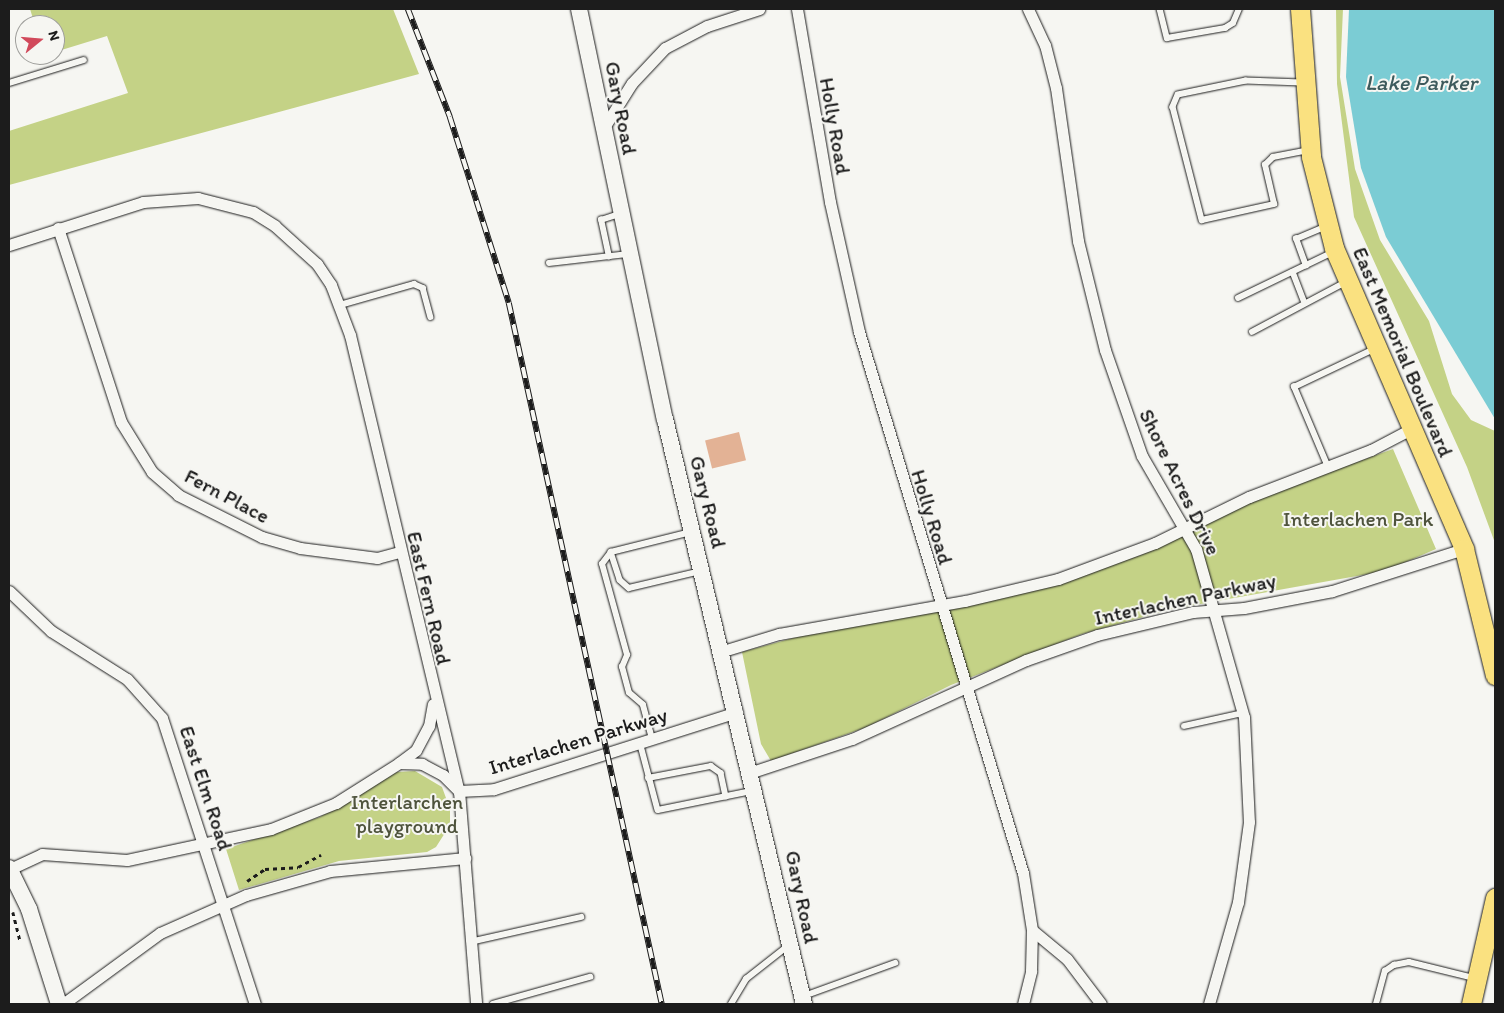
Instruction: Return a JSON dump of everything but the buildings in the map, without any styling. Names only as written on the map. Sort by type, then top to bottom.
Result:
[{"type":"main road","name":"Gary Road","points":[[579,9],[628,254],[693,532],[752,772],[803,1001]]},
{"type":"main road","name":"East Memorial Boulevard","points":[[1300,9],[1302,83],[1310,150],[1335,250],[1346,282],[1374,348],[1464,549],[1495,675]]},
{"type":"main road","points":[[9,869],[29,908],[61,1004]]},
{"type":"main road","points":[[1470,1004],[1478,979],[1495,898]]},
{"type":"street","points":[[603,128],[632,83],[665,48],[706,26],[759,9]]},
{"type":"street","name":"Holly Road","points":[[797,9],[817,136],[855,315],[940,606],[1031,900],[1031,971],[1023,1004]]},
{"type":"street","name":"Shore Acres Drive","points":[[1028,9],[1056,88],[1078,242],[1105,350],[1142,456],[1186,530],[1214,611],[1243,713],[1249,822],[1238,902],[1209,1004]]},
{"type":"street","name":"East Fern Road","points":[[9,245],[58,228],[172,197],[227,204],[275,226],[317,264],[340,305],[434,700],[459,791],[476,1004]]},
{"type":"street","name":"Fern Place","points":[[58,228],[121,422],[152,472],[178,495],[262,537],[300,548],[376,558],[400,552]]},
{"type":"street","points":[[722,651],[779,634],[940,606],[1058,579],[1186,530],[1411,429]]},
{"type":"street","name":"Interlachen Parkway","points":[[752,772],[852,739],[966,686],[1097,635],[1214,611],[1332,591],[1464,549]]},
{"type":"street","name":"East Elm Road","points":[[9,591],[51,631],[127,679],[162,718],[225,906],[255,1004]]},
{"type":"street","points":[[9,869],[42,854],[127,860],[205,845],[310,816],[399,763],[416,750],[429,726],[434,700]]},
{"type":"street","name":"Interlachen Parkway","points":[[459,791],[494,789],[737,712]]},
{"type":"street","points":[[399,763],[422,764],[443,775],[459,791]]},
{"type":"street","points":[[61,1004],[160,933],[225,906],[330,872],[465,858]]},
{"type":"street","points":[[1032,930],[1067,959],[1101,1004]]},
{"type":"lane","points":[[1160,9],[1167,38],[1225,28],[1233,23],[1238,9]]},
{"type":"lane","points":[[9,82],[84,60]]},
{"type":"lane","points":[[1302,83],[1246,80],[1178,95],[1173,107],[1202,220],[1274,204],[1265,165],[1269,159],[1310,150]]},
{"type":"lane","points":[[608,257],[601,220],[620,214]]},
{"type":"lane","points":[[1306,266],[1296,239],[1328,225]]},
{"type":"lane","points":[[1238,298],[1335,250]]},
{"type":"lane","points":[[549,263],[580,256],[608,257],[628,254]]},
{"type":"lane","points":[[1293,272],[1304,301]]},
{"type":"lane","points":[[1252,332],[1304,301],[1346,282]]},
{"type":"lane","points":[[340,305],[414,284],[423,288],[431,317]]},
{"type":"lane","points":[[1328,465],[1294,387],[1374,348]]},
{"type":"lane","points":[[652,739],[642,705],[629,693],[622,667],[628,655],[602,564],[610,552],[693,532]]},
{"type":"lane","points":[[610,552],[620,580],[629,588],[703,570]]},
{"type":"lane","points":[[1184,726],[1243,713]]},
{"type":"lane","points":[[640,742],[658,810],[756,790]]},
{"type":"lane","points":[[648,778],[711,766],[721,773],[726,796]]},
{"type":"lane","points":[[470,942],[581,916]]},
{"type":"lane","points":[[731,1004],[746,979],[791,944]]},
{"type":"lane","points":[[1376,1004],[1385,971],[1394,965],[1408,962],[1478,979]]},
{"type":"lane","points":[[803,1001],[895,963]]},
{"type":"lane","points":[[493,1004],[590,977]]},
{"type":"path","points":[[242,884],[265,869],[298,867],[321,855]]},
{"type":"path","points":[[12,905],[20,941]]},
{"type":"green space","points":[[30,9],[393,9],[419,74],[9,185],[9,131],[128,93],[107,36],[65,49],[65,15],[32,15]]},
{"type":"green space","points":[[1336,9],[1343,9],[1340,77],[1355,169],[1380,240],[1429,321],[1452,394],[1471,420],[1495,431],[1495,543],[1467,467],[1354,217],[1337,84]]},
{"type":"green space","name":"Interlachen Park","points":[[1393,449],[1436,549],[1385,571],[1172,609],[1082,634],[951,685],[867,727],[771,761],[761,744],[742,652],[826,629],[1054,583],[1141,555],[1267,494]]},
{"type":"green space","name":"Interlarchen playground","points":[[415,771],[442,787],[450,809],[450,825],[436,847],[427,852],[339,861],[239,890],[226,849],[320,817],[397,772]]},
{"type":"water","name":"Lake Parker","points":[[1349,9],[1495,9],[1495,419],[1386,237],[1361,168],[1346,77]]},
{"type":"railway","points":[[408,9],[450,117],[509,303],[662,1004]]}]
